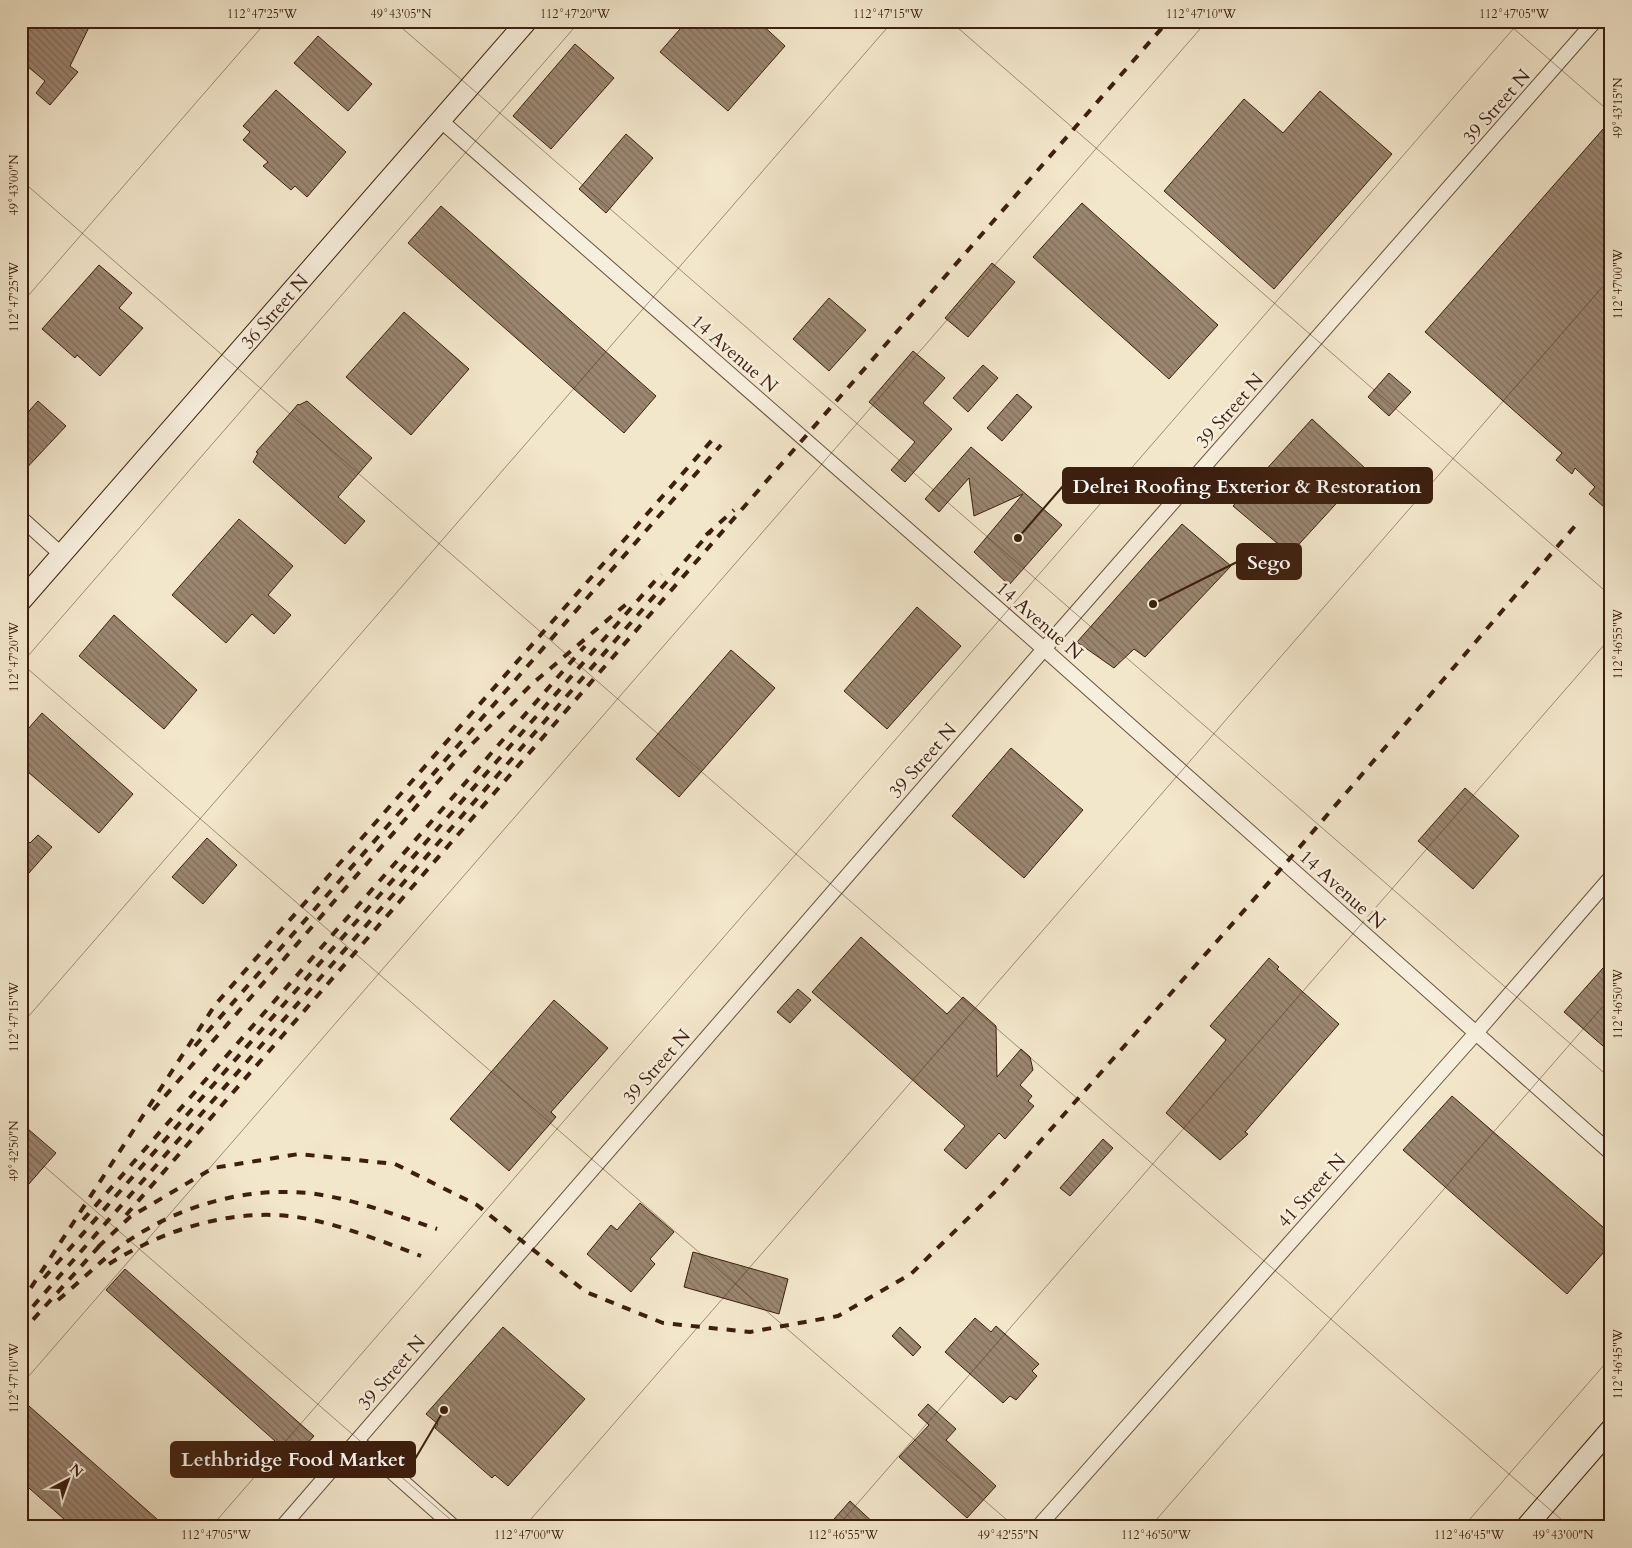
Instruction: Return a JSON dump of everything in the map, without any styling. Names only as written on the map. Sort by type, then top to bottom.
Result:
[{"type":"street","name":"36 Street N","points":[[21,601],[527,21]]},
{"type":"street","name":"39 Street N","points":[[282,1527],[1044,648],[1595,21]]},
{"type":"street","name":"14 Avenue N","points":[[440,120],[1044,648],[1475,1034],[1611,1153]]},
{"type":"street","points":[[21,518],[62,555]]},
{"type":"street","name":"41 Street N","points":[[1038,1527],[1475,1034],[1611,877]]},
{"type":"street","points":[[1526,1527],[1611,1429]]},
{"type":"street","points":[[356,1441],[454,1527]]},
{"type":"building","points":[[21,21],[92,21],[70,66],[78,72],[50,105],[36,93],[45,81],[21,61]]},
{"type":"building","points":[[687,21],[758,21],[785,46],[728,111],[660,52]]},
{"type":"building","points":[[318,36],[372,84],[348,111],[294,63]]},
{"type":"building","points":[[575,44],[614,78],[551,149],[513,116]]},
{"type":"building","points":[[276,90],[346,152],[307,197],[295,186],[291,190],[263,166],[268,162],[243,140],[250,132],[243,126]]},
{"type":"building","points":[[1320,91],[1392,154],[1274,289],[1164,191],[1244,99],[1283,133]]},
{"type":"building","points":[[1611,120],[1611,513],[1589,494],[1595,487],[1575,468],[1572,474],[1556,460],[1562,453],[1425,332]]},
{"type":"building","points":[[626,134],[653,158],[606,213],[579,189]]},
{"type":"building","points":[[1082,203],[1218,325],[1169,379],[1033,257]]},
{"type":"building","points":[[441,206],[656,396],[624,433],[408,243]]},
{"type":"building","points":[[992,263],[1015,282],[968,337],[945,318]]},
{"type":"building","points":[[99,265],[132,293],[119,308],[143,328],[100,376],[77,355],[75,358],[42,329]]},
{"type":"building","points":[[829,298],[866,330],[829,371],[793,339]]},
{"type":"building","points":[[404,312],[469,369],[411,435],[346,377]]},
{"type":"building","points":[[913,351],[945,378],[923,403],[952,429],[905,482],[891,470],[915,442],[869,402]]},
{"type":"building","points":[[983,365],[998,378],[968,412],[953,398]]},
{"type":"building","points":[[1389,373],[1411,392],[1389,416],[1368,397]]},
{"type":"building","points":[[1017,394],[1032,407],[1002,441],[987,428]]},
{"type":"building","points":[[38,401],[66,426],[21,474],[21,420]]},
{"type":"building","points":[[307,401],[372,458],[338,497],[365,521],[345,544],[253,462],[258,453],[256,452],[298,404]]},
{"type":"building","points":[[1312,419],[1367,470],[1290,554],[1233,506]]},
{"type":"building","points":[[971,447],[1062,525],[1009,585],[974,552],[1023,494],[974,516],[969,478],[939,512],[925,499]]},
{"type":"building","points":[[239,519],[293,566],[268,595],[291,615],[274,634],[252,614],[226,643],[172,595]]},
{"type":"building","points":[[1182,524],[1231,566],[1145,657],[1134,649],[1114,668],[1077,642]]},
{"type":"building","points":[[917,607],[961,646],[887,729],[844,691]]},
{"type":"building","points":[[114,615],[197,690],[164,729],[79,656]]},
{"type":"building","points":[[731,650],[775,688],[679,797],[636,759]]},
{"type":"building","points":[[42,713],[133,794],[99,833],[21,766],[21,737]]},
{"type":"building","points":[[1011,748],[1083,810],[1024,878],[952,816]]},
{"type":"building","points":[[1465,788],[1519,836],[1473,889],[1418,841]]},
{"type":"building","points":[[21,835],[30,843],[38,835],[52,847],[21,882]]},
{"type":"building","points":[[207,838],[237,865],[203,904],[172,877]]},
{"type":"building","points":[[861,937],[947,1014],[963,997],[996,1026],[997,1077],[1021,1049],[1030,1057],[1033,1070],[1020,1085],[1032,1096],[1028,1101],[1034,1106],[1005,1139],[999,1133],[966,1169],[944,1150],[965,1126],[812,992]]},
{"type":"building","points":[[1269,958],[1279,967],[1277,969],[1339,1024],[1245,1132],[1248,1134],[1220,1160],[1166,1113],[1226,1040],[1210,1026]]},
{"type":"building","points":[[1611,959],[1611,1053],[1564,1012]]},
{"type":"building","points":[[798,989],[811,1000],[790,1023],[777,1012]]},
{"type":"building","points":[[554,1000],[608,1048],[551,1112],[556,1117],[509,1171],[450,1119]]},
{"type":"building","points":[[1452,1096],[1611,1234],[1611,1244],[1567,1294],[1403,1150]]},
{"type":"building","points":[[21,1123],[56,1153],[21,1193]]},
{"type":"building","points":[[1103,1139],[1113,1148],[1070,1196],[1060,1188]]},
{"type":"building","points":[[640,1203],[674,1232],[650,1259],[655,1264],[631,1292],[587,1254],[611,1225],[617,1230]]},
{"type":"building","points":[[693,1252],[788,1279],[779,1314],[684,1287]]},
{"type":"building","points":[[125,1269],[314,1436],[294,1458],[106,1290]]},
{"type":"building","points":[[975,1318],[991,1332],[996,1326],[1039,1364],[1032,1371],[1037,1376],[1016,1400],[1010,1396],[1003,1403],[945,1352]]},
{"type":"building","points":[[503,1327],[585,1399],[508,1486],[495,1475],[492,1478],[435,1428],[438,1424],[426,1414]]},
{"type":"building","points":[[900,1327],[921,1347],[913,1356],[892,1336]]},
{"type":"building","points":[[21,1399],[166,1527],[73,1527],[21,1481]]},
{"type":"building","points":[[928,1404],[956,1429],[946,1440],[996,1486],[967,1518],[899,1457],[929,1425],[918,1415]]},
{"type":"building","points":[[850,1501],[878,1527],[827,1527]]},
{"type":"railway","points":[[126,1215],[1168,21]]},
{"type":"railway","points":[[21,1303],[215,1005],[713,439]]},
{"type":"railway","points":[[195,1046],[721,445]]},
{"type":"railway","points":[[706,535],[734,510]]},
{"type":"railway","points":[[98,1247],[130,1217],[213,1168],[299,1154],[395,1164],[477,1205],[586,1292],[663,1323],[750,1332],[838,1316],[911,1274],[999,1188],[1286,863],[1575,526]]},
{"type":"railway","points":[[21,1320],[712,530]]},
{"type":"railway","points":[[44,1278],[661,574]]},
{"type":"railway","points":[[153,1110],[462,754],[532,684],[631,600]]},
{"type":"railway","points":[[83,1220],[585,646]]},
{"type":"railway","points":[[58,1300],[116,1250],[145,1230],[189,1209],[236,1196],[284,1192],[324,1195],[373,1208],[437,1229]]},
{"type":"railway","points":[[109,1264],[131,1251],[179,1230],[204,1223],[256,1215],[282,1215],[323,1222],[421,1256]]},
{"type":"railway","points":[[21,1333],[103,1242]]},
{"type":"place","name":"Delrei Roofing Exterior & Restoration","points":[[1018,538]]},
{"type":"place","name":"Sego","points":[[1153,604]]},
{"type":"place","name":"Lethbridge Food Market","points":[[444,1410]]}]
